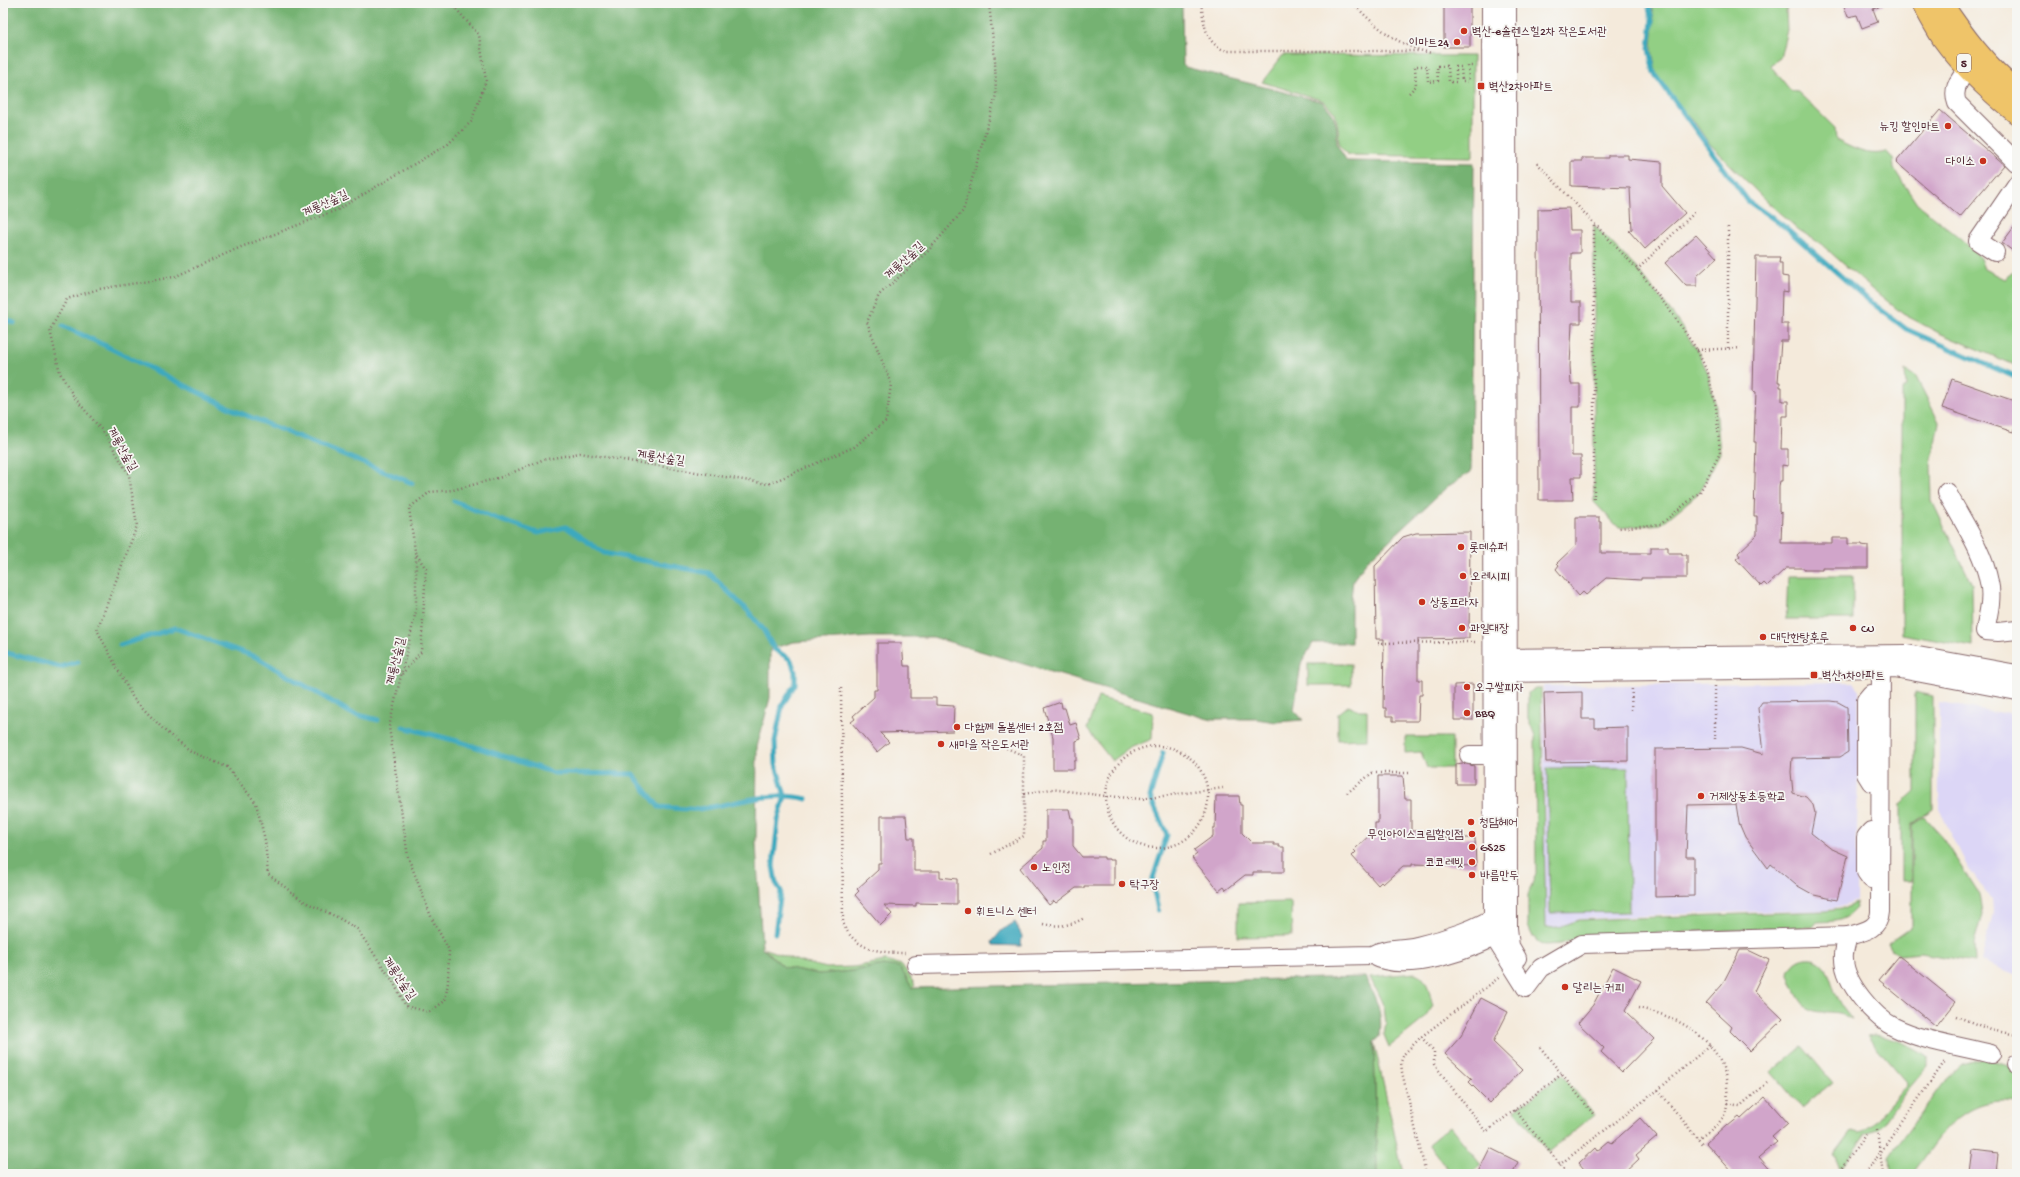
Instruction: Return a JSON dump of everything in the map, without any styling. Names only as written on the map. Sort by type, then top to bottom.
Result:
[{"type":"main road","name":"5","points":[[1923,3],[1943,38],[1975,64],[2000,78],[2017,92]]},
{"type":"main road","name":"5","points":[[1941,3],[1992,92],[2017,113]]},
{"type":"street","points":[[1491,3],[1500,666],[1507,721],[1508,907],[1498,928]]},
{"type":"street","points":[[1507,3],[1500,666],[1493,755],[1498,928],[1528,977],[1529,984],[1541,968],[1582,944],[1852,935],[1872,928],[1880,916],[1876,662]]},
{"type":"street","points":[[1975,64],[1956,86],[1955,97],[1957,103],[2017,163]]},
{"type":"street","points":[[1995,252],[1978,241],[2017,184]]},
{"type":"street","points":[[1947,492],[1982,558],[1989,582],[1990,602],[1985,631],[1998,632],[2017,630]]},
{"type":"street","points":[[1500,666],[1876,662],[1907,654],[2017,674]]},
{"type":"street","points":[[1876,662],[1906,670],[2017,691]]},
{"type":"street","points":[[1876,662],[1871,694],[1870,917],[1852,935],[1844,961],[1846,970],[1851,982],[1874,1012],[1893,1027],[1916,1035],[1991,1054]]},
{"type":"street","points":[[1469,755],[1493,755]]},
{"type":"street","points":[[912,959],[1372,955],[1382,950],[1416,946],[1498,928]]},
{"type":"path","name":"계룡산숲길","points":[[451,3],[479,35],[486,81],[471,122],[448,144],[337,210],[241,248],[174,277],[99,288],[67,298],[50,330],[60,373],[74,397],[105,434],[130,475],[137,526],[97,630],[133,698],[166,732],[192,752],[227,767],[256,803],[265,840],[268,874],[302,901],[337,917],[356,929],[392,980],[406,1006],[429,1012],[446,1001],[449,950],[432,919],[408,857],[389,727],[416,611],[415,552],[409,508],[430,492],[453,490],[502,477],[542,460],[580,453],[768,484],[854,447],[886,421],[891,384],[867,322],[879,295],[928,251],[963,211],[996,95],[995,60],[989,3]]},
{"type":"path","points":[[1201,3],[1203,20],[1212,43],[1218,49],[1227,51],[1420,51],[1432,53]]},
{"type":"path","points":[[1353,3],[1382,29],[1401,43],[1420,51]]},
{"type":"path","points":[[1409,93],[1416,86],[1415,66],[1427,66],[1428,82],[1438,81],[1437,66],[1448,66],[1449,82],[1456,82],[1456,67],[1461,67],[1462,82],[1469,81],[1468,66],[1479,65]]},
{"type":"path","points":[[1537,163],[1637,270],[1674,316],[1697,350],[1708,373],[1716,406],[1720,453],[1700,492],[1661,524],[1619,528]]},
{"type":"path","points":[[1637,270],[1695,212]]},
{"type":"path","points":[[1594,225],[1594,502]]},
{"type":"path","points":[[1728,227],[1728,348]]},
{"type":"path","points":[[1697,350],[1741,348]]},
{"type":"path","points":[[401,676],[421,652],[426,569],[415,552]]},
{"type":"path","points":[[1378,643],[1478,642]]},
{"type":"path","points":[[1715,679],[1715,739]]},
{"type":"path","points":[[1631,710],[1632,680]]},
{"type":"path","points":[[841,688],[843,922],[847,933],[866,946],[884,953],[912,959]]},
{"type":"path","points":[[991,854],[1024,836],[1024,756],[996,743]]},
{"type":"path","points":[[1148,746],[1169,748],[1180,751],[1193,761],[1203,774],[1207,790],[1207,807],[1201,823],[1190,836],[1170,846],[1158,848],[1141,846],[1126,838],[1114,825],[1107,809],[1106,796],[1110,776],[1119,762],[1132,752],[1148,746]]},
{"type":"path","points":[[1347,793],[1372,773],[1409,773]]},
{"type":"path","points":[[1024,794],[1051,789],[1106,796],[1144,798],[1223,788]]},
{"type":"path","points":[[1043,924],[1062,926],[1071,925],[1084,918]]},
{"type":"path","points":[[1426,1174],[1402,1072],[1401,1062],[1404,1054],[1436,1023],[1504,974]]},
{"type":"path","points":[[1638,1008],[1676,1020],[1697,1034],[1710,1046],[1725,1072],[1727,1084],[1727,1103],[1723,1118],[1698,1139]]},
{"type":"path","points":[[1956,1016],[1991,1030],[2017,1035]]},
{"type":"path","points":[[1421,1037],[1434,1051],[1434,1064],[1486,1132],[1562,1074]]},
{"type":"path","points":[[1865,1174],[1881,1154],[1948,1057],[1952,1044]]},
{"type":"path","points":[[1559,1165],[1658,1090],[1710,1046]]},
{"type":"path","points":[[1540,1048],[1594,1115]]},
{"type":"path","points":[[1727,1103],[1740,1106],[1767,1083]]},
{"type":"path","points":[[1658,1090],[1702,1144]]},
{"type":"path","points":[[1515,1110],[1568,1174]]},
{"type":"path","points":[[1877,1130],[1883,1174]]},
{"type":"path","points":[[1837,1174],[1866,1134]]},
{"type":"shaded area","name":"거제상동초등학교","points":[[1853,682],[1859,691],[1856,900],[1841,907],[1826,910],[1703,913],[1579,919],[1559,927],[1546,927],[1543,686]]},
{"type":"shaded area","points":[[1939,703],[2017,715],[2017,975],[1981,961],[1993,913],[1992,900],[1966,864],[1939,809]]},
{"type":"green space","points":[[3,3],[1182,3],[1183,65],[1185,67],[1323,102],[1333,114],[1337,128],[1337,145],[1347,161],[1474,163],[1471,472],[1447,487],[1366,562],[1353,580],[1351,598],[1351,643],[1313,643],[1301,664],[1294,710],[1303,720],[1276,722],[1256,719],[1208,719],[933,637],[870,637],[794,642],[770,649],[770,698],[757,747],[756,843],[762,948],[784,967],[819,974],[853,971],[883,965],[900,967],[912,988],[1365,977],[1378,1006],[1381,1028],[1380,1037],[1374,1042],[1377,1174],[3,1174]]},
{"type":"green space","points":[[1651,3],[1791,3],[1786,10],[1787,30],[1780,58],[1770,65],[1791,91],[1798,92],[1835,128],[1836,140],[1866,153],[1886,152],[1893,158],[1894,169],[1917,204],[1960,238],[1979,256],[1984,269],[2004,279],[2017,269],[2017,366],[1939,333],[1903,314],[1821,244],[1799,230],[1766,201],[1708,142],[1695,123],[1678,105],[1656,73],[1652,49],[1654,20]]},
{"type":"green space","points":[[1283,55],[1473,56],[1473,157],[1348,155],[1339,145],[1335,113],[1324,101],[1262,82]]},
{"type":"green space","points":[[1594,225],[1639,271],[1674,316],[1697,350],[1708,373],[1716,407],[1720,453],[1700,492],[1661,524],[1619,528],[1594,502]]},
{"type":"green space","points":[[1905,370],[1916,377],[1939,422],[1931,464],[1932,501],[1972,584],[1973,647],[1902,634],[1902,390],[1906,387]]},
{"type":"green space","points":[[1788,576],[1853,576],[1853,619],[1786,619]]},
{"type":"green space","points":[[1308,664],[1351,664],[1351,685],[1308,685]]},
{"type":"green space","points":[[1535,688],[1541,688],[1546,928],[1559,927],[1579,920],[1825,911],[1842,909],[1856,902],[1857,908],[1843,919],[1816,922],[1812,927],[1581,936],[1561,944],[1545,945],[1538,942],[1532,935],[1528,926],[1528,895],[1536,873],[1535,736],[1528,718],[1528,693]]},
{"type":"green space","points":[[1915,692],[1933,696],[1933,809],[1911,825],[1911,881],[1901,881],[1901,804],[1915,791]]},
{"type":"green space","points":[[1098,697],[1153,713],[1152,739],[1130,748],[1112,761],[1087,729]]},
{"type":"green space","points":[[1348,706],[1357,710],[1367,710],[1367,739],[1338,740],[1338,714]]},
{"type":"green space","points":[[1405,737],[1452,737],[1452,768],[1427,768],[1421,752],[1405,753]]},
{"type":"green space","points":[[1547,768],[1628,768],[1629,912],[1550,913]]},
{"type":"green space","points":[[1924,817],[1944,839],[1979,894],[1982,914],[1974,943],[1975,962],[1921,953],[1899,955],[1892,950],[1888,943],[1912,926],[1912,825]]},
{"type":"green space","points":[[1291,902],[1292,936],[1238,937],[1238,903]]},
{"type":"green space","points":[[763,948],[801,962],[827,968],[854,967],[885,961],[902,965],[915,985],[912,988],[905,975],[883,965],[853,971],[819,974],[784,967]]},
{"type":"green space","points":[[1813,958],[1824,966],[1830,976],[1839,1001],[1852,1019],[1837,1014],[1815,1012],[1809,1009],[1799,998],[1788,972],[1792,965],[1798,960]]},
{"type":"green space","points":[[1415,973],[1420,975],[1426,982],[1433,1006],[1424,1019],[1389,1047],[1384,1035],[1386,1023],[1384,1007],[1370,977]]},
{"type":"green space","points":[[1875,1035],[1895,1040],[1923,1053],[1928,1057],[1928,1066],[1905,1093],[1883,1124],[1877,1130],[1866,1134],[1839,1171],[1838,1157],[1834,1155],[1852,1131],[1860,1133],[1872,1125],[1907,1085],[1906,1081],[1867,1036]]},
{"type":"green space","points":[[1374,1042],[1402,1168],[1405,1174],[1377,1174]]},
{"type":"green space","points":[[1802,1046],[1833,1083],[1802,1108],[1771,1072]]},
{"type":"green space","points":[[1986,1058],[2005,1064],[2017,1073],[2017,1102],[1998,1101],[1981,1105],[1967,1111],[1944,1132],[1912,1174],[1890,1174],[1889,1157],[1942,1084],[1963,1064]]},
{"type":"green space","points":[[1562,1074],[1594,1115],[1548,1152],[1515,1110]]},
{"type":"green space","points":[[1450,1126],[1481,1165],[1470,1174],[1452,1174],[1428,1144]]},
{"type":"water","points":[[1015,922],[1022,936],[1021,946],[993,945],[992,942],[1002,930]]},
{"type":"building","points":[[1444,3],[1470,3],[1470,47],[1444,47]]},
{"type":"building","points":[[1843,3],[1884,3],[1884,5],[1873,9],[1878,22],[1862,28],[1857,15],[1848,17]]},
{"type":"building","points":[[1940,110],[2004,165],[1960,217],[1896,162]]},
{"type":"building","points":[[1608,155],[1628,155],[1628,159],[1662,162],[1662,186],[1685,213],[1645,249],[1629,231],[1632,229],[1630,188],[1571,186],[1571,161],[1582,161],[1582,158],[1608,158]]},
{"type":"building","points":[[1569,208],[1570,230],[1580,230],[1580,253],[1571,253],[1571,302],[1581,302],[1581,323],[1572,323],[1570,366],[1571,384],[1580,384],[1580,407],[1572,407],[1572,456],[1581,456],[1581,477],[1572,477],[1573,500],[1539,500],[1538,209]]},
{"type":"building","points":[[2017,223],[2017,254],[2002,243]]},
{"type":"building","points":[[1696,235],[1717,258],[1697,276],[1697,286],[1686,286],[1665,263]]},
{"type":"building","points":[[1756,257],[1780,257],[1779,263],[1782,263],[1782,276],[1788,277],[1788,292],[1782,291],[1781,324],[1788,324],[1788,341],[1781,341],[1778,382],[1780,382],[1780,387],[1782,387],[1782,401],[1788,401],[1788,416],[1782,416],[1781,449],[1788,449],[1788,466],[1782,465],[1782,481],[1780,481],[1779,486],[1779,512],[1782,513],[1781,543],[1832,543],[1832,538],[1848,538],[1848,544],[1862,544],[1868,546],[1868,568],[1822,568],[1822,570],[1804,570],[1804,568],[1786,568],[1767,586],[1764,583],[1761,586],[1736,559],[1740,556],[1738,553],[1757,535],[1757,516],[1754,516],[1756,392],[1753,391]]},
{"type":"building","points":[[1952,379],[2017,402],[2017,420],[2013,432],[1942,408]]},
{"type":"building","points":[[1576,517],[1599,517],[1599,522],[1601,522],[1601,553],[1651,553],[1651,547],[1668,547],[1668,553],[1682,553],[1682,555],[1687,555],[1687,578],[1641,578],[1641,580],[1606,578],[1586,595],[1583,592],[1579,596],[1556,569],[1559,565],[1557,563],[1576,545]]},
{"type":"building","name":"상동프라자","points":[[1470,532],[1469,638],[1418,639],[1418,680],[1422,680],[1422,695],[1419,695],[1418,721],[1393,721],[1393,716],[1386,716],[1386,708],[1383,708],[1384,639],[1376,639],[1375,566],[1403,537],[1416,533]]},
{"type":"building","points":[[877,643],[902,643],[904,666],[910,666],[910,698],[936,698],[936,705],[954,706],[953,731],[880,733],[889,742],[877,752],[851,722],[855,719],[853,716],[874,697],[874,690],[877,690]]},
{"type":"building","points":[[1473,684],[1473,720],[1454,720],[1454,685]]},
{"type":"building","points":[[1582,692],[1582,719],[1595,719],[1595,728],[1628,727],[1628,761],[1546,762],[1544,693]]},
{"type":"building","points":[[1061,702],[1062,708],[1065,708],[1070,725],[1076,723],[1081,739],[1076,741],[1076,761],[1074,761],[1074,769],[1053,769],[1053,737],[1044,708]]},
{"type":"building","points":[[1762,702],[1838,702],[1847,707],[1848,752],[1840,757],[1792,758],[1791,772],[1793,793],[1806,797],[1813,805],[1815,813],[1811,833],[1830,848],[1848,856],[1837,900],[1814,895],[1796,885],[1771,864],[1768,868],[1745,837],[1739,823],[1736,804],[1688,805],[1686,857],[1694,857],[1694,896],[1655,897],[1655,749],[1741,748],[1763,754],[1758,708]]},
{"type":"building","points":[[1463,763],[1474,766],[1474,784],[1456,784],[1456,764]]},
{"type":"building","points":[[1378,776],[1403,776],[1405,799],[1411,799],[1411,831],[1437,831],[1437,838],[1475,838],[1476,866],[1412,864],[1412,866],[1403,866],[1383,884],[1381,882],[1378,885],[1352,856],[1356,852],[1354,850],[1375,830],[1375,823],[1378,823]]},
{"type":"building","points":[[1216,796],[1239,796],[1240,805],[1242,805],[1242,833],[1252,843],[1274,843],[1274,845],[1279,845],[1279,847],[1284,847],[1284,872],[1253,872],[1253,875],[1245,875],[1226,890],[1224,887],[1219,891],[1192,858],[1197,854],[1194,850],[1213,836],[1213,828],[1215,828]]},
{"type":"building","points":[[1046,809],[1069,809],[1071,818],[1073,818],[1073,846],[1082,857],[1104,857],[1104,859],[1114,860],[1114,886],[1084,886],[1084,888],[1076,888],[1056,903],[1054,901],[1049,905],[1020,868],[1043,848],[1043,841],[1046,841]]},
{"type":"building","points":[[881,816],[906,816],[908,838],[914,838],[914,871],[940,871],[940,877],[957,879],[957,904],[916,903],[916,906],[884,905],[892,914],[881,925],[855,895],[859,891],[857,889],[878,870],[878,863],[881,863]]},
{"type":"building","points":[[1740,950],[1748,950],[1769,960],[1754,991],[1783,1019],[1750,1051],[1730,1031],[1732,1027],[1706,1003],[1722,985]]},
{"type":"building","points":[[1899,956],[1956,1002],[1936,1027],[1879,980]]},
{"type":"building","points":[[1613,967],[1641,981],[1625,1011],[1654,1039],[1622,1072],[1601,1052],[1604,1048],[1578,1023],[1593,1005]]},
{"type":"building","points":[[1481,998],[1508,1012],[1493,1042],[1522,1070],[1490,1103],[1469,1082],[1472,1079],[1445,1054],[1461,1036]]},
{"type":"building","points":[[1765,1097],[1788,1123],[1772,1137],[1777,1142],[1759,1157],[1774,1174],[1734,1174],[1706,1143],[1727,1124],[1728,1126],[1739,1117],[1741,1119]]},
{"type":"building","points":[[1640,1118],[1657,1137],[1636,1155],[1639,1159],[1623,1174],[1588,1174],[1579,1163],[1595,1148],[1597,1151],[1609,1141],[1612,1143]]},
{"type":"building","points":[[1490,1148],[1518,1162],[1512,1174],[1477,1174]]},
{"type":"building","points":[[1973,1151],[1998,1154],[1996,1174],[1970,1174]]},
{"type":"waterway","points":[[1648,3],[1652,21],[1649,49],[1654,73],[1748,201],[1785,227],[1867,299],[1906,329],[2017,378]]},
{"type":"waterway","points":[[3,318],[14,323]]},
{"type":"waterway","points":[[63,326],[238,412],[412,483]]},
{"type":"waterway","points":[[454,501],[494,518],[538,533],[566,527],[604,553],[709,573],[748,611],[763,629],[774,649],[791,660],[795,672],[795,684],[782,706],[775,741],[776,765],[785,796],[778,820],[773,866],[776,883],[781,891],[775,933]]},
{"type":"waterway","points":[[120,645],[175,628],[256,657],[351,713],[378,720]]},
{"type":"waterway","points":[[3,652],[60,667],[78,662]]},
{"type":"waterway","points":[[403,727],[461,742],[554,773],[633,774],[659,807],[699,809],[753,799],[780,796],[807,799]]},
{"type":"waterway","points":[[1158,910],[1152,881],[1167,835],[1150,797],[1163,753]]},
{"type":"place","name":"벽산-e솔렌스힐2차 작은도서관","points":[[1464,31]]},
{"type":"place","name":"이마트24","points":[[1457,42]]},
{"type":"place","name":"벽산2차아파트","points":[[1481,86]]},
{"type":"place","name":"뉴킹 할인마트","points":[[1948,126]]},
{"type":"place","name":"다이소","points":[[1983,161]]},
{"type":"place","name":"롯데슈퍼","points":[[1461,547]]},
{"type":"place","name":"오레시피","points":[[1463,576]]},
{"type":"place","name":"상동프라자","points":[[1422,602]]},
{"type":"place","name":"과일대장","points":[[1462,628]]},
{"type":"place","name":"CU","points":[[1853,628]]},
{"type":"place","name":"대단한탕후루","points":[[1763,637]]},
{"type":"place","name":"벽산1차아파트","points":[[1814,675]]},
{"type":"place","name":"오구쌀피자","points":[[1467,687]]},
{"type":"place","name":"BBQ","points":[[1467,713]]},
{"type":"place","name":"다함께 돌봄센터 2호점","points":[[957,727]]},
{"type":"place","name":"새마을 작은도서관","points":[[941,744]]},
{"type":"place","name":"거제상동초등학교","points":[[1701,796]]},
{"type":"place","name":"청담헤어","points":[[1471,822]]},
{"type":"place","name":"무인아이스크림할인점","points":[[1472,834]]},
{"type":"place","name":"GS25","points":[[1472,847]]},
{"type":"place","name":"코코레빗","points":[[1472,862]]},
{"type":"place","name":"노인정","points":[[1034,867]]},
{"type":"place","name":"바름만두","points":[[1472,875]]},
{"type":"place","name":"탁구장","points":[[1122,884]]},
{"type":"place","name":"휘트니스 센터","points":[[968,911]]},
{"type":"place","name":"달리는 커피","points":[[1565,987]]}]
